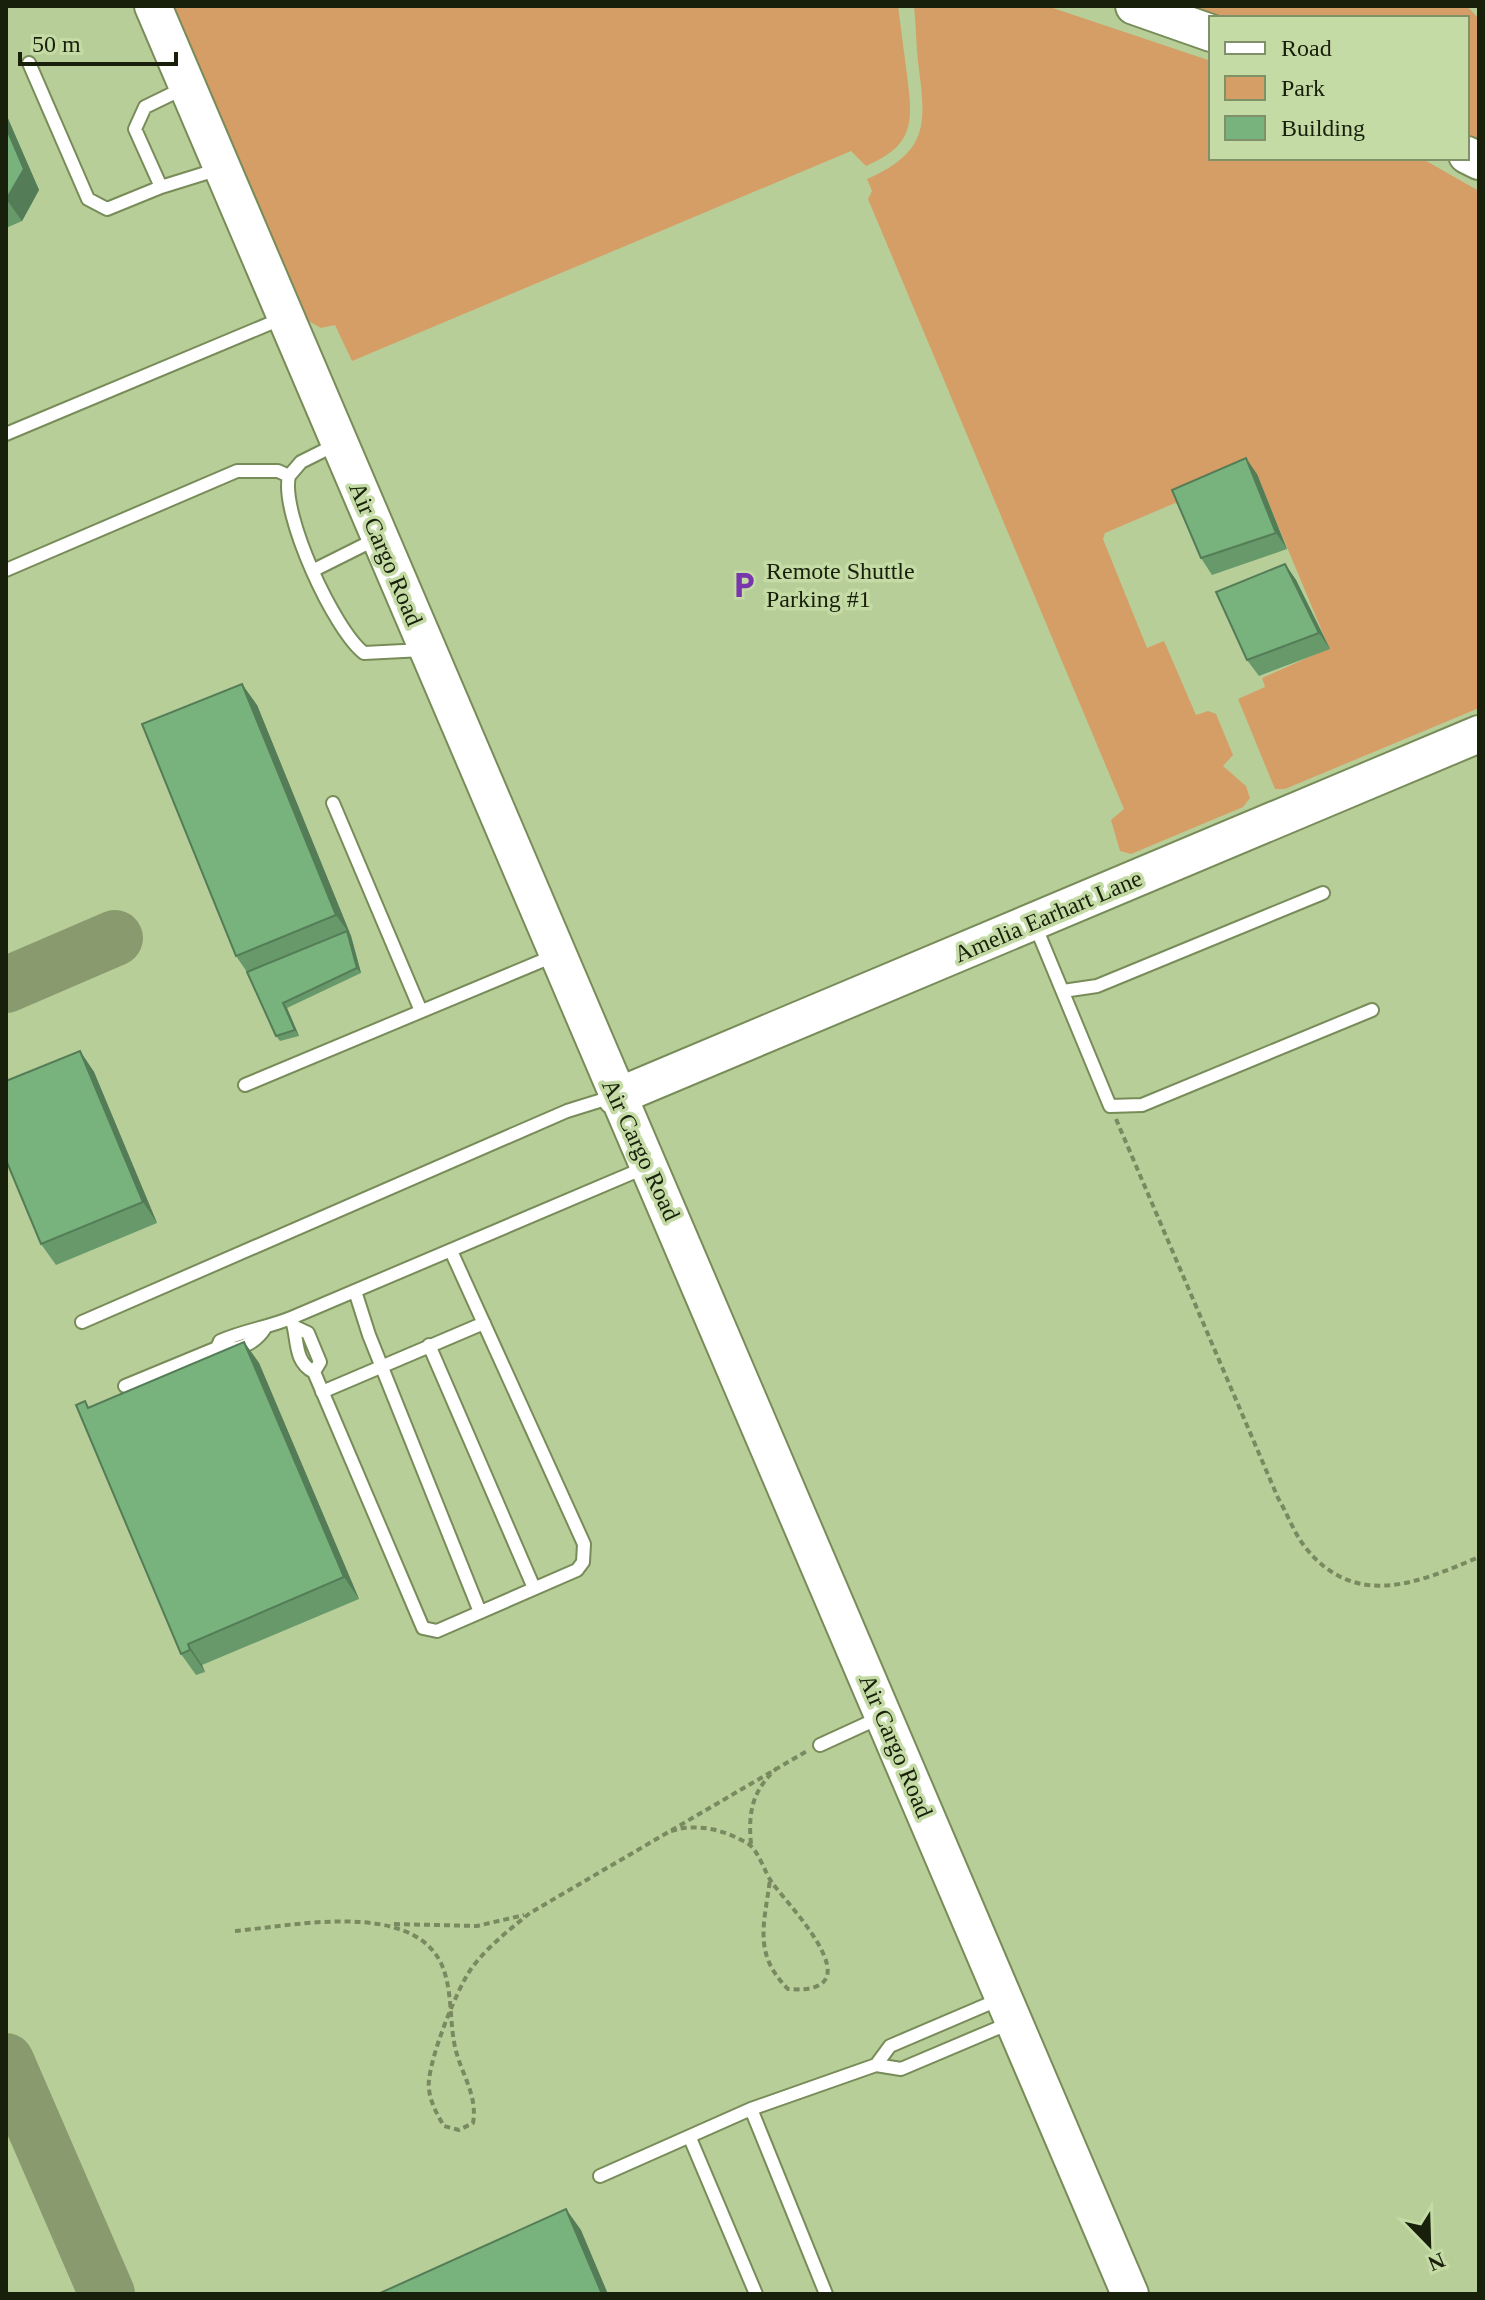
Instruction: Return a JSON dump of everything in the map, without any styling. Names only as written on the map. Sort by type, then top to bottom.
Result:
[{"type":"street","name":"Air Cargo Road","points":[[153,6],[616,1097],[651,1165],[1130,2294]]},
{"type":"street","points":[[1134,6],[1209,32]]},
{"type":"street","name":"Amelia Earhart Lane","points":[[616,1097],[1479,734]]},
{"type":"lane","points":[[29,63],[88,199],[107,209],[161,187],[222,168]]},
{"type":"lane","points":[[161,187],[135,129],[145,107],[187,86]]},
{"type":"lane","points":[[6,434],[286,317]]},
{"type":"lane","points":[[339,442],[301,462],[289,476],[286,488],[291,516],[336,622],[351,643],[364,653],[427,649]]},
{"type":"lane","points":[[6,570],[237,471],[278,471],[289,476]]},
{"type":"lane","points":[[314,570],[379,538]]},
{"type":"lane","points":[[333,803],[421,1011]]},
{"type":"lane","points":[[1063,991],[1097,986],[1323,893]]},
{"type":"lane","points":[[1034,922],[1110,1106],[1142,1105],[1372,1010]]},
{"type":"lane","points":[[245,1085],[556,955]]},
{"type":"lane","points":[[82,1322],[567,1111],[595,1100],[616,1097]]},
{"type":"lane","points":[[125,1386],[217,1348],[220,1341],[253,1327],[265,1328],[293,1322],[355,1291],[651,1165]]},
{"type":"lane","points":[[293,1322],[293,1341],[305,1368],[314,1372],[423,1628],[437,1631],[577,1570],[583,1562],[584,1544],[451,1251]]},
{"type":"lane","points":[[355,1291],[381,1365],[480,1612]]},
{"type":"lane","points":[[322,1392],[484,1323]]},
{"type":"lane","points":[[429,1345],[534,1588]]},
{"type":"lane","points":[[820,1745],[884,1716]]},
{"type":"lane","points":[[876,2065],[890,2046],[1008,2010]]},
{"type":"lane","points":[[600,2176],[751,2109],[876,2065],[901,2069],[1008,2010]]},
{"type":"lane","points":[[751,2109],[826,2294]]},
{"type":"lane","points":[[690,2138],[756,2294]]},
{"type":"path","points":[[1110,1106],[1278,1498],[1304,1545],[1325,1567],[1353,1583],[1383,1587],[1409,1583],[1479,1557]]},
{"type":"path","points":[[387,1923],[408,1929],[434,1953],[448,1983],[451,2008],[455,2047],[476,2109],[473,2123],[459,2130],[444,2126],[434,2108],[429,2081],[451,2008],[471,1970],[500,1938],[530,1913],[784,1762],[820,1745]]},
{"type":"path","points":[[770,1880],[762,1942],[771,1971],[788,1989],[807,1991],[823,1980],[829,1962],[822,1945],[770,1880],[751,1844],[748,1815],[759,1784],[784,1762]]},
{"type":"path","points":[[661,1834],[691,1825],[719,1830],[751,1844]]},
{"type":"path","points":[[235,1931],[324,1923],[477,1926],[530,1913]]},
{"type":"green space","points":[[170,6],[898,6],[910,119],[902,140],[894,150],[866,166],[851,151],[352,361],[335,325],[321,328],[305,319]]},
{"type":"green space","points":[[914,6],[1047,6],[1209,60],[1209,160],[1425,160],[1479,191],[1479,708],[1285,789],[1275,789],[1238,699],[1265,687],[1262,678],[1329,648],[1257,475],[1181,507],[1175,503],[1105,533],[1103,539],[1147,648],[1164,641],[1196,715],[1208,711],[1216,714],[1233,755],[1223,766],[1246,786],[1250,798],[1243,807],[1131,854],[1120,851],[1111,820],[1124,809],[868,199],[872,191],[867,179],[903,157],[919,133],[922,102]]},
{"type":"green space","points":[[1172,6],[1467,6],[1479,19],[1479,148],[1469,142],[1469,16],[1209,17]]},
{"type":"building","points":[[6,127],[24,169],[6,200]]},
{"type":"building","points":[[1246,458],[1276,533],[1201,558],[1172,490]]},
{"type":"building","points":[[1285,564],[1319,633],[1247,660],[1216,592]]},
{"type":"building","points":[[242,684],[336,915],[236,956],[142,724]]},
{"type":"building","points":[[347,931],[357,968],[283,1003],[295,1030],[276,1036],[247,972]]},
{"type":"building","points":[[80,1051],[143,1202],[41,1244],[6,1160],[6,1081]]},
{"type":"building","points":[[244,1342],[344,1577],[188,1644],[190,1650],[181,1654],[76,1405],[85,1401],[88,1408]]},
{"type":"building","points":[[566,2209],[602,2294],[378,2294]]},
{"type":"taxiway","points":[[6,985],[115,938]]},
{"type":"taxiway","points":[[6,2061],[107,2294]]},
{"type":"place","name":"Remote Shuttle Parking #1","points":[[744,585]]}]
